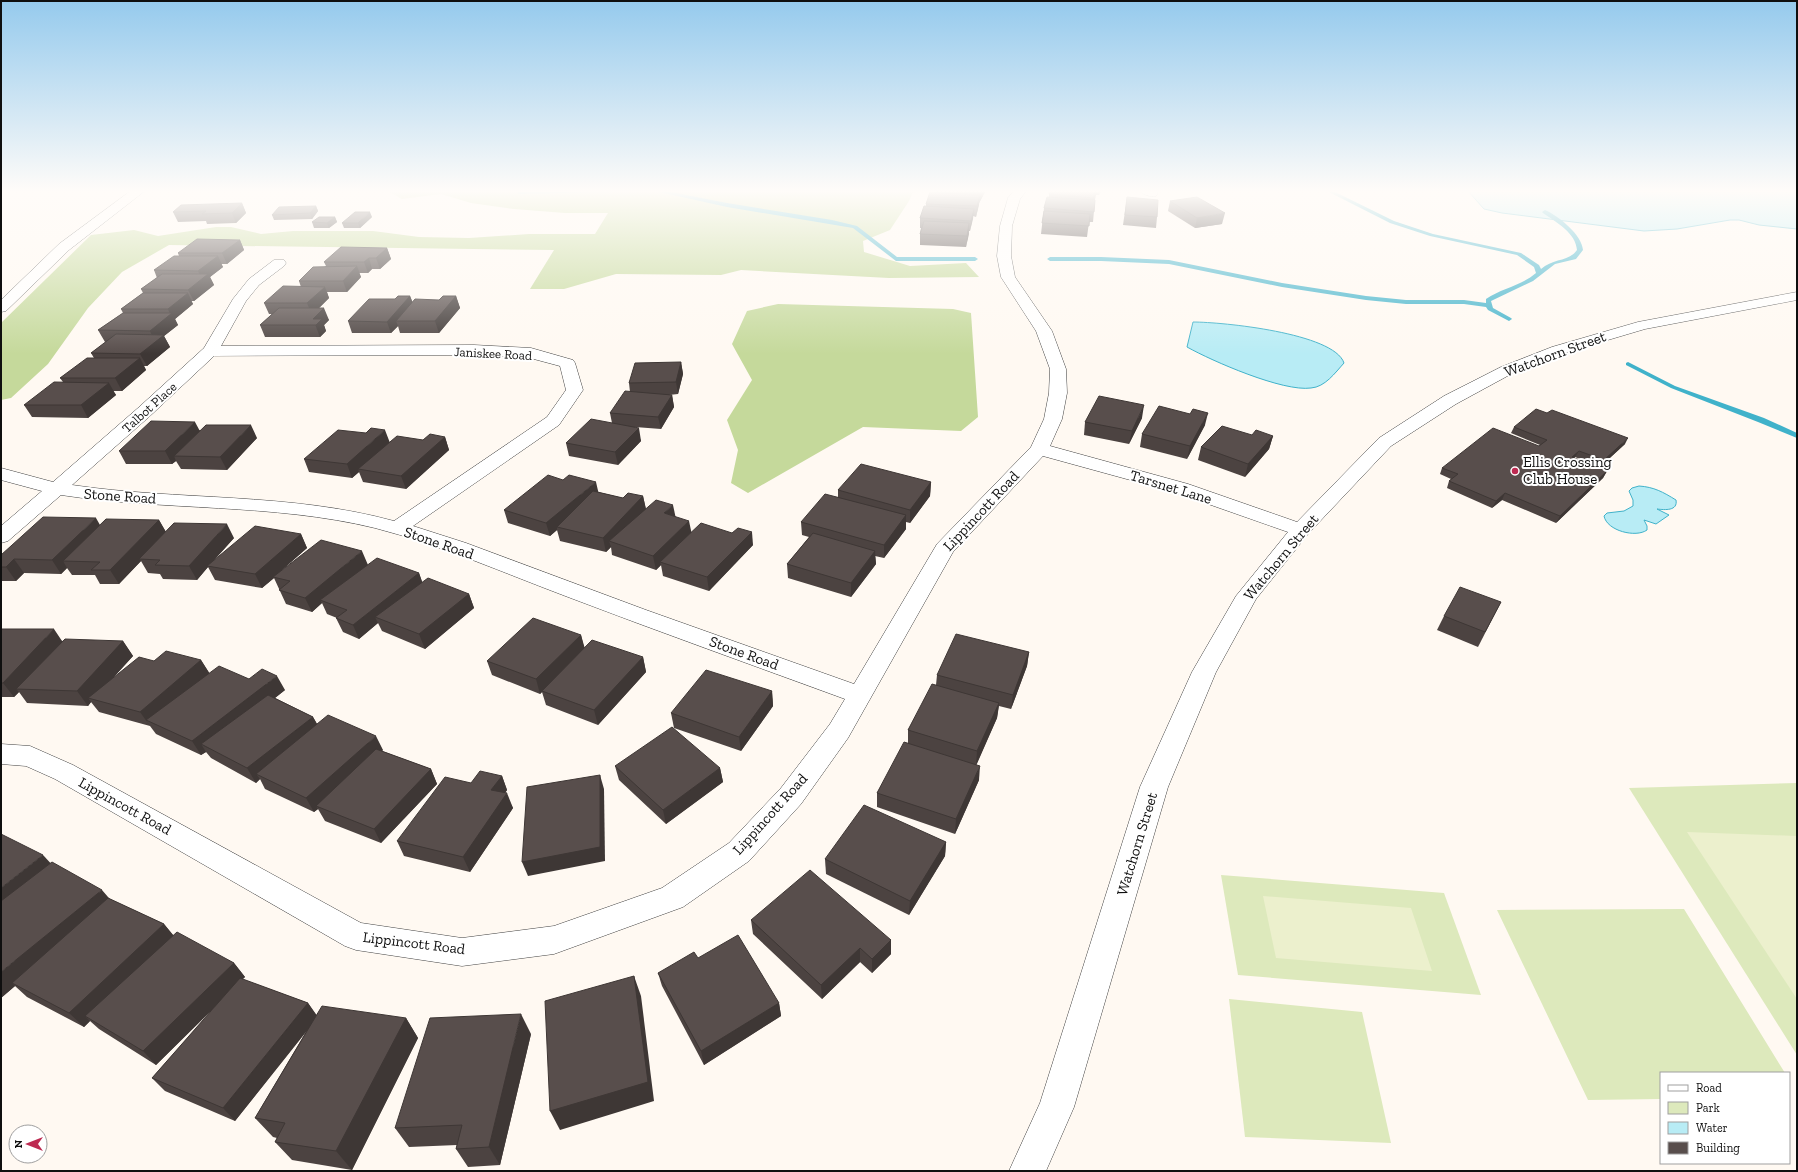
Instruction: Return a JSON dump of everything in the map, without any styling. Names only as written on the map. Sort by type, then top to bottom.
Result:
[{"type":"street","points":[[1,308],[67,245]]},
{"type":"street","name":"Lippincott Road","points":[[1,754],[30,756],[64,772],[356,936],[462,952],[554,940],[672,898],[739,852],[786,801],[839,731],[944,549],[1039,449],[1053,419],[1058,393],[1058,369],[1044,331],[1008,277],[1004,256],[1005,245]]},
{"type":"street","name":"Talbot Place","points":[[1,537],[54,489],[144,412],[210,351],[232,310],[243,294],[254,282],[279,263]]},
{"type":"street","name":"Watchorn Street","points":[[1027,1171],[1056,1107],[1154,787],[1204,672],[1247,596],[1301,530],[1385,442],[1450,400],[1507,370],[1558,350],[1643,325],[1797,296]]},
{"type":"street","name":"Janiskee Road","points":[[210,351],[474,350],[531,353],[567,363],[575,390],[552,421],[397,528]]},
{"type":"street","name":"Tarsnet Lane","points":[[1039,449],[1181,488],[1301,530]]},
{"type":"street","name":"Stone Road","points":[[1,474],[54,489],[90,494],[302,508],[353,517],[397,528],[859,695]]},
{"type":"green space","points":[[81,245],[863,245],[864,252],[910,266],[966,263],[979,277],[889,278],[741,270],[721,275],[616,274],[564,289],[530,289],[554,250],[169,245],[122,272],[88,308],[48,364],[11,398],[1,400],[1,323]]},
{"type":"green space","points":[[778,304],[953,309],[971,313],[978,417],[961,431],[863,427],[748,493],[731,483],[738,450],[727,420],[752,380],[732,344],[747,311]]},
{"type":"green space","points":[[1797,783],[1797,1055],[1629,788]]},
{"type":"green space","points":[[1687,832],[1797,836],[1797,999]]},
{"type":"green space","points":[[1221,875],[1444,893],[1481,995],[1238,975]]},
{"type":"green space","points":[[1263,896],[1411,908],[1432,971],[1276,958]]},
{"type":"green space","points":[[1684,909],[1784,1072],[1660,1072],[1660,1099],[1588,1100],[1497,910]]},
{"type":"green space","points":[[1229,999],[1362,1012],[1391,1143],[1245,1137]]},
{"type":"water","points":[[1193,322],[1251,327],[1299,337],[1320,344],[1336,353],[1344,363],[1329,379],[1316,387],[1299,388],[1283,385],[1230,367],[1187,347]]},
{"type":"water","points":[[1639,486],[1658,490],[1676,500],[1676,504],[1673,508],[1664,510],[1657,509],[1669,515],[1656,524],[1644,520],[1647,530],[1642,532],[1622,532],[1610,526],[1604,516],[1607,513],[1624,511],[1633,506],[1633,500],[1629,491],[1632,488]]},
{"type":"building","points":[[189,245],[234,245],[222,253],[178,253]]},
{"type":"building","points":[[341,247],[387,248],[376,258],[369,258],[364,262],[324,262]]},
{"type":"building","points":[[174,256],[218,256],[198,271],[154,270]]},
{"type":"building","points":[[357,266],[343,281],[299,281],[313,267]]},
{"type":"building","points":[[162,274],[208,274],[188,290],[141,289]]},
{"type":"building","points":[[283,286],[325,287],[307,303],[264,303]]},
{"type":"building","points":[[143,293],[188,293],[168,309],[121,309]]},
{"type":"building","points":[[398,296],[410,296],[387,322],[348,321],[369,299],[395,299]]},
{"type":"building","points":[[443,296],[456,296],[435,321],[396,321],[415,299],[439,300]]},
{"type":"building","points":[[279,308],[324,308],[313,319],[322,319],[316,325],[260,325]]},
{"type":"building","points":[[123,313],[172,313],[150,331],[98,330]]},
{"type":"building","points":[[116,334],[164,335],[140,354],[91,353]]},
{"type":"building","points":[[87,358],[140,358],[115,378],[60,378]]},
{"type":"building","points":[[681,362],[676,382],[629,383],[635,363]]},
{"type":"building","points":[[54,382],[109,383],[81,405],[24,405]]},
{"type":"building","points":[[625,391],[672,395],[658,417],[610,413]]},
{"type":"building","points":[[1099,396],[1144,405],[1132,431],[1085,422]]},
{"type":"building","points":[[1159,406],[1190,414],[1193,409],[1208,413],[1190,446],[1142,434]]},
{"type":"building","name":"Ellis Crossing Club House","points":[[1536,409],[1547,413],[1552,410],[1628,438],[1604,460],[1579,451],[1572,457],[1607,471],[1560,516],[1505,493],[1496,501],[1449,481],[1458,474],[1442,468],[1493,428],[1539,446],[1547,440],[1514,427]]},
{"type":"building","points":[[591,419],[639,428],[615,452],[566,443]]},
{"type":"building","points":[[151,421],[195,422],[165,451],[119,451]]},
{"type":"building","points":[[206,425],[251,425],[220,457],[174,456]]},
{"type":"building","points":[[1222,426],[1252,435],[1256,430],[1273,436],[1248,464],[1201,447]]},
{"type":"building","points":[[371,428],[385,430],[347,464],[304,459],[338,430],[366,433]]},
{"type":"building","points":[[430,434],[445,437],[401,476],[358,469],[397,436],[423,440]]},
{"type":"building","points":[[861,464],[931,482],[910,510],[838,490]]},
{"type":"building","points":[[548,475],[563,480],[569,475],[596,482],[546,523],[504,510]]},
{"type":"building","points":[[593,491],[623,498],[628,493],[643,496],[603,538],[557,527]]},
{"type":"building","points":[[825,494],[906,515],[884,545],[801,522]]},
{"type":"building","points":[[656,500],[673,505],[664,513],[689,521],[653,556],[609,541]]},
{"type":"building","points":[[43,517],[96,518],[52,560],[14,559],[6,567],[1,567],[1,555]]},
{"type":"building","points":[[106,519],[159,520],[110,570],[91,570],[100,562],[63,561]]},
{"type":"building","points":[[174,523],[227,524],[189,566],[155,565],[160,560],[139,559]]},
{"type":"building","points":[[701,523],[732,533],[738,528],[752,532],[707,577],[660,562]]},
{"type":"building","points":[[255,526],[301,534],[255,574],[207,566]]},
{"type":"building","points":[[813,533],[875,551],[851,583],[787,564]]},
{"type":"building","points":[[321,540],[362,551],[305,598],[279,590],[290,581],[273,577]]},
{"type":"building","points":[[377,558],[419,573],[353,625],[336,618],[347,610],[320,600]]},
{"type":"building","points":[[428,578],[469,594],[419,634],[375,617]]},
{"type":"building","points":[[1460,587],[1501,602],[1485,632],[1444,616]]},
{"type":"building","points":[[533,618],[581,635],[536,679],[487,661]]},
{"type":"building","points":[[1,629],[54,629],[3,683],[1,683]]},
{"type":"building","points":[[956,634],[1029,652],[1013,695],[937,675]]},
{"type":"building","points":[[65,639],[123,641],[77,691],[16,689]]},
{"type":"building","points":[[592,640],[643,657],[594,710],[542,691]]},
{"type":"building","points":[[166,651],[201,660],[140,712],[88,698],[139,657],[154,661]]},
{"type":"building","points":[[219,666],[249,679],[262,669],[277,676],[192,741],[146,720]]},
{"type":"building","points":[[706,670],[772,691],[739,737],[671,713]]},
{"type":"building","points":[[932,684],[999,703],[977,751],[908,730]]},
{"type":"building","points":[[268,695],[313,717],[247,768],[201,744]]},
{"type":"building","points":[[328,715],[376,736],[306,798],[256,774]]},
{"type":"building","points":[[672,727],[720,768],[663,810],[615,766]]},
{"type":"building","points":[[904,742],[980,766],[956,819],[877,793]]},
{"type":"building","points":[[376,749],[431,769],[374,829],[316,806]]},
{"type":"building","points":[[480,771],[502,776],[491,790],[507,793],[463,857],[397,841],[445,777],[471,783]]},
{"type":"building","points":[[600,775],[600,847],[522,862],[527,787]]},
{"type":"building","points":[[864,805],[946,842],[910,901],[825,859]]},
{"type":"building","points":[[1,834],[43,855],[1,888]]},
{"type":"building","points":[[52,862],[102,890],[1,972],[1,901]]},
{"type":"building","points":[[810,870],[891,940],[872,959],[860,948],[821,985],[751,920]]},
{"type":"building","points":[[108,898],[164,924],[69,1013],[12,983]]},
{"type":"building","points":[[177,932],[234,963],[143,1051],[85,1016]]},
{"type":"building","points":[[738,935],[779,1003],[701,1051],[658,973],[694,952],[698,958]]},
{"type":"building","points":[[634,976],[648,1082],[550,1111],[545,1001]]},
{"type":"building","points":[[240,978],[308,1003],[223,1108],[152,1078]]},
{"type":"building","points":[[322,1006],[406,1018],[336,1151],[275,1142],[285,1123],[255,1118]]},
{"type":"building","points":[[521,1014],[489,1147],[456,1149],[462,1125],[395,1128],[430,1018]]},
{"type":"waterway","points":[[878,245],[896,259],[975,259]]},
{"type":"waterway","points":[[1476,245],[1519,254],[1537,266],[1539,273]]},
{"type":"waterway","points":[[1509,319],[1490,309],[1488,300],[1500,293],[1531,280],[1553,263],[1574,258],[1580,250],[1580,245]]},
{"type":"waterway","points":[[1050,259],[1101,259],[1169,262],[1282,285],[1366,298],[1406,302],[1464,302],[1489,305]]},
{"type":"waterway","points":[[1628,364],[1673,387],[1761,420],[1797,436]]},
{"type":"place","name":"Ellis Crossing Club House","points":[[1515,471]]}]
